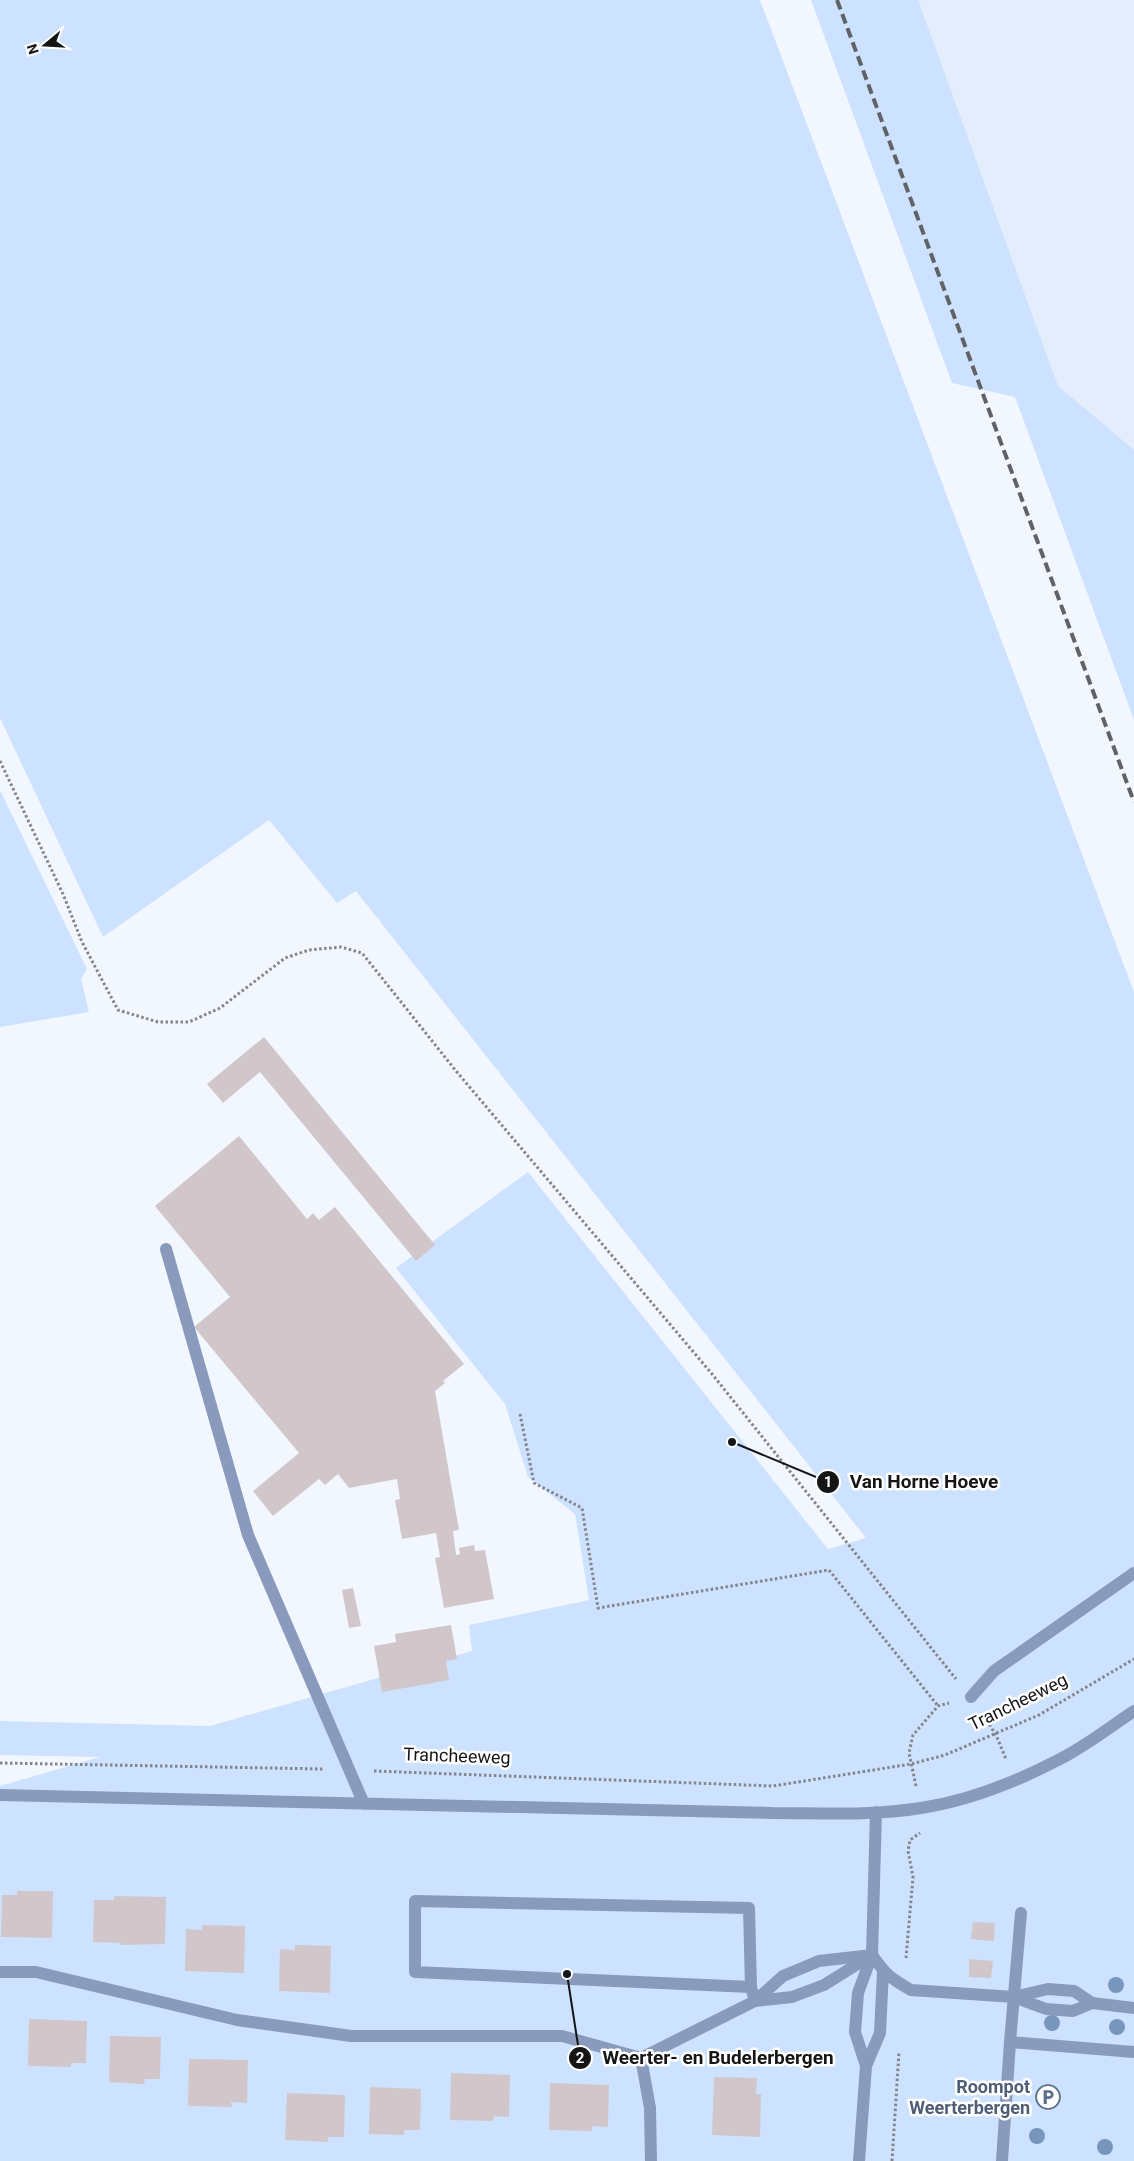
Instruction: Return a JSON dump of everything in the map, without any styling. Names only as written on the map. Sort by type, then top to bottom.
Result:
[{"type":"street","points":[[166,1249],[248,1535],[364,1804]]},
{"type":"street","points":[[971,1697],[994,1671],[1134,1573]]},
{"type":"street","points":[[0,1795],[772,1813],[876,1812],[921,1808],[960,1799],[1015,1779],[1061,1758],[1134,1711]]},
{"type":"street","points":[[866,2066],[855,2032],[858,1993],[872,1955],[876,1812]]},
{"type":"street","points":[[751,1987],[415,1972],[415,1901],[749,1908],[751,1987],[756,2001]]},
{"type":"street","points":[[1002,2161],[1021,1913]]},
{"type":"street","points":[[872,1955],[883,1971],[895,1983],[910,1990],[1014,1997],[1046,2009],[1073,2011],[1092,2003]]},
{"type":"street","points":[[756,2001],[792,1997],[824,1985],[872,1955]]},
{"type":"street","points":[[0,1972],[36,1972],[238,2020],[352,2036],[562,2036],[641,2058],[756,2001],[783,1976],[820,1961],[872,1955]]},
{"type":"street","points":[[859,2161],[866,2066],[880,2034],[883,1971]]},
{"type":"street","points":[[1014,1997],[1048,1989],[1074,1991],[1092,2003],[1134,2008]]},
{"type":"street","points":[[1010,2042],[1134,2052]]},
{"type":"street","points":[[641,2058],[650,2108],[650,2161]]},
{"type":"path","points":[[0,761],[63,894],[82,942],[118,1010],[158,1022],[189,1022],[220,1008],[285,958],[309,950],[341,947],[362,953],[456,1071],[712,1374],[971,1697]]},
{"type":"path","points":[[520,1414],[534,1484],[582,1508],[598,1608],[829,1570],[938,1706],[913,1736],[909,1753],[926,1829],[910,1840],[908,1851],[913,1877],[904,1986]]},
{"type":"path","name":"Trancheeweg","points":[[0,1763],[348,1770],[773,1786],[911,1764],[945,1755],[1038,1715],[1134,1659]]},
{"type":"path","points":[[892,2161],[900,2045]]},
{"type":"shaded area","points":[[0,0],[760,0],[1134,992],[1134,2161],[0,2161],[0,1786],[100,1757],[0,1755],[0,1721],[210,1726],[472,1651],[469,1625],[589,1600],[575,1514],[528,1477],[505,1404],[396,1268],[528,1172],[828,1549],[866,1538],[356,891],[337,903],[269,820],[103,937],[0,718]]},
{"type":"shaded area","points":[[811,0],[918,0],[1058,386],[1134,450],[1134,720],[1015,397],[952,383]]},
{"type":"shaded area","points":[[915,0],[1134,0],[1134,455],[1056,389]]},
{"type":"shaded area","points":[[0,790],[87,969],[81,979],[89,1012],[0,1027]]},
{"type":"building","points":[[264,1037],[435,1245],[416,1261],[260,1072],[223,1103],[207,1084]]},
{"type":"building","points":[[239,1136],[307,1219],[313,1213],[319,1220],[335,1207],[464,1364],[443,1381],[445,1383],[435,1391],[459,1530],[453,1531],[456,1555],[460,1554],[459,1548],[474,1545],[475,1551],[485,1550],[494,1599],[444,1608],[435,1558],[440,1557],[436,1533],[402,1539],[395,1500],[400,1499],[397,1479],[349,1488],[338,1474],[325,1485],[319,1479],[273,1516],[253,1491],[299,1453],[194,1327],[230,1297],[155,1206]]},
{"type":"building","points":[[353,1588],[361,1626],[349,1628],[342,1590]]},
{"type":"building","points":[[451,1625],[457,1659],[446,1661],[449,1680],[382,1692],[374,1646],[396,1642],[395,1634]]},
{"type":"building","points":[[17,1891],[53,1891],[52,1938],[1,1937],[2,1895],[17,1895]]},
{"type":"building","points":[[114,1896],[166,1897],[165,1944],[121,1945],[121,1943],[93,1942],[94,1900],[114,1900]]},
{"type":"building","points":[[973,1922],[995,1923],[994,1941],[971,1939]]},
{"type":"building","points":[[202,1925],[245,1926],[244,1973],[185,1971],[186,1929],[202,1930]]},
{"type":"building","points":[[295,1945],[331,1946],[330,1993],[279,1991],[280,1949],[295,1950]]},
{"type":"building","points":[[969,1959],[993,1961],[991,1978],[969,1977]]},
{"type":"building","points":[[29,2019],[87,2021],[86,2063],[71,2063],[71,2067],[28,2066]]},
{"type":"building","points":[[110,2036],[161,2037],[160,2079],[145,2079],[144,2084],[109,2082]]},
{"type":"building","points":[[189,2059],[248,2060],[247,2103],[231,2102],[232,2107],[188,2106]]},
{"type":"building","points":[[451,2073],[510,2075],[509,2117],[494,2116],[493,2121],[450,2120]]},
{"type":"building","points":[[714,2077],[757,2078],[756,2094],[761,2094],[760,2137],[712,2135]]},
{"type":"building","points":[[550,2083],[609,2085],[608,2127],[592,2126],[592,2131],[549,2130]]},
{"type":"building","points":[[370,2087],[421,2089],[420,2130],[404,2130],[404,2135],[369,2134]]},
{"type":"building","points":[[287,2093],[345,2095],[344,2137],[328,2137],[328,2142],[285,2140]]},
{"type":"railway","points":[[837,0],[1134,802]]},
{"type":"place","name":"Van Horne Hoeve","points":[[732,1442]]},
{"type":"place","name":"Weerter- en Budelerbergen","points":[[567,1974]]},
{"type":"place","name":"Roompot Weerterbergen","points":[[1048,2097]]}]
